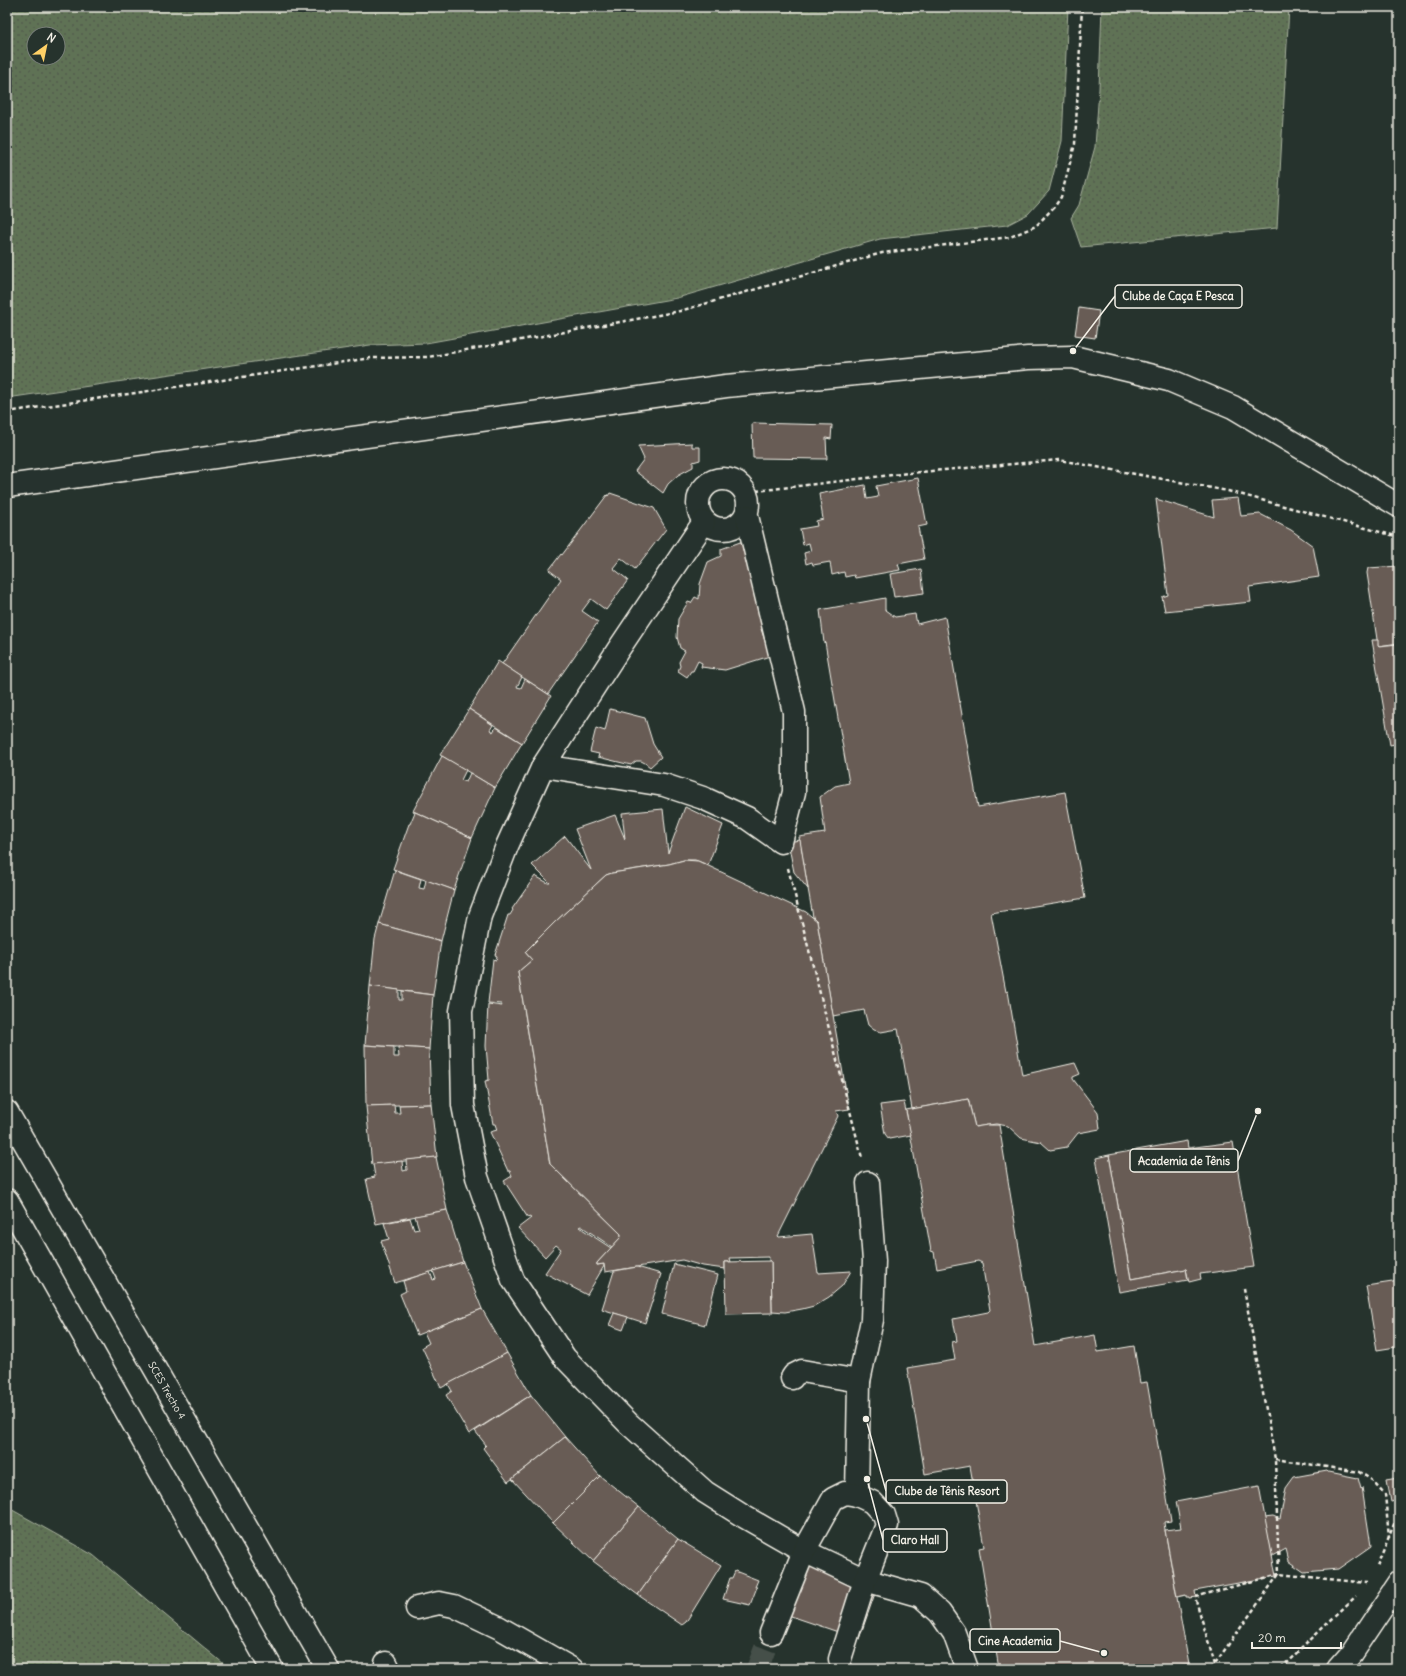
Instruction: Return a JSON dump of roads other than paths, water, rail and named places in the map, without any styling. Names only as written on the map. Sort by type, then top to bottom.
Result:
[{"type":"street","points":[[7,486],[726,386],[1028,358],[1073,357],[1169,380],[1233,407],[1399,506]]},
{"type":"street","points":[[543,766],[664,785],[703,798],[747,818],[781,842],[794,792],[794,712],[746,516],[749,503],[745,492],[737,483],[725,479],[713,481],[703,488],[698,499],[698,511],[704,522],[719,530],[735,527],[746,516]]},
{"type":"street","points":[[704,522],[618,650],[543,766],[507,846],[480,916],[461,1010],[463,1105],[477,1177],[513,1280],[565,1358],[628,1423],[705,1492],[804,1551],[865,1580],[921,1596],[940,1613],[954,1633],[967,1669]]},
{"type":"street","name":"SCES Trecho 4","points":[[7,1112],[328,1669]]},
{"type":"street","points":[[857,1495],[859,1381],[872,1320],[874,1261],[868,1183]]},
{"type":"street","points":[[7,1200],[272,1669]]},
{"type":"street","points":[[792,1378],[794,1375],[802,1371],[859,1381]]},
{"type":"street","points":[[771,1633],[804,1551],[833,1499],[846,1494],[857,1495],[872,1502],[884,1515],[888,1525],[865,1580],[840,1659]]},
{"type":"street","points":[[1338,1669],[1352,1653],[1399,1583]]},
{"type":"street","points":[[417,1608],[439,1603],[454,1606],[500,1628],[572,1669]]},
{"type":"tunnel","points":[[757,1669],[771,1633]]},
{"type":"place","name":"Clube de Caça E Pesca","points":[[1073,351]]},
{"type":"place","name":"Academia de Tênis","points":[[1258,1111]]},
{"type":"place","name":"Clube de Tênis Resort","points":[[866,1419]]},
{"type":"place","name":"Claro Hall","points":[[867,1479]]},
{"type":"place","name":"Cine Academia","points":[[1104,1653]]}]
